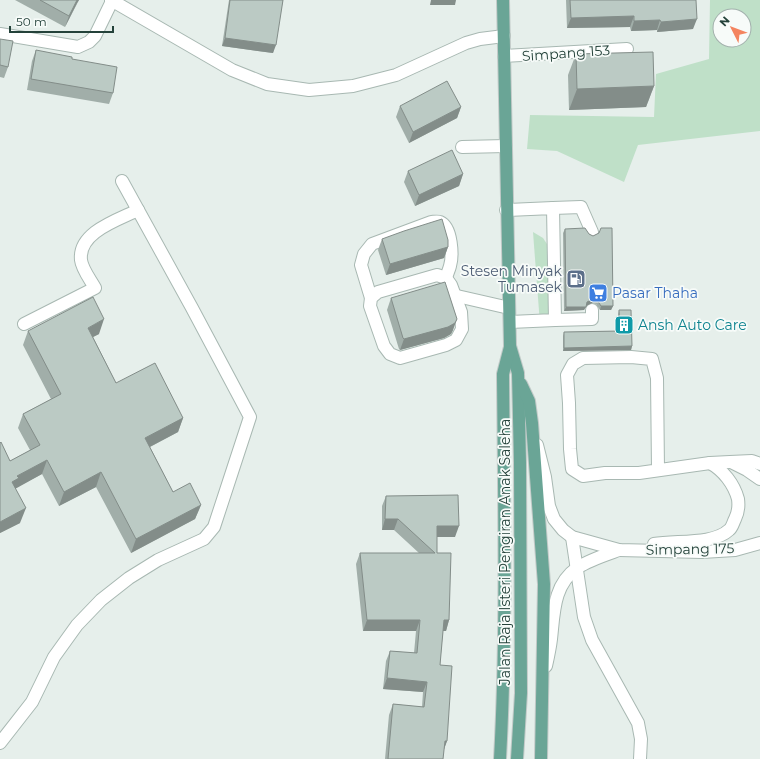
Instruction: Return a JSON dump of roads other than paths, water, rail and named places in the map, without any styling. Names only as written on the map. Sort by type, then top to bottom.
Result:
[{"type":"main road","name":"Jalan Raja Isteri Pengiran Anak Saleha","points":[[500,759],[503,696],[504,581],[503,374],[510,346],[506,210],[503,0]]},
{"type":"main road","name":"Jalan Raja Isteri Pengiran Anak Saleha","points":[[510,346],[518,373],[521,693],[517,759]]},
{"type":"main road","points":[[518,379],[529,401],[532,424],[544,584],[541,759]]},
{"type":"street","points":[[0,34],[78,47],[89,42],[95,36],[112,0],[232,70],[267,84],[309,90],[353,86],[396,75],[466,43],[480,39],[504,36]]},
{"type":"street","name":"Simpang 153","points":[[504,56],[627,49]]},
{"type":"street","points":[[462,147],[506,146]]},
{"type":"street","points":[[0,743],[32,702],[54,657],[77,625],[101,600],[129,578],[158,560],[204,539],[214,527],[250,417],[122,181]]},
{"type":"street","points":[[506,210],[581,207],[592,232]]},
{"type":"street","points":[[553,208],[556,320]]},
{"type":"street","points":[[24,324],[95,288],[81,260],[82,248],[90,236],[101,228],[138,210]]},
{"type":"street","points":[[370,298],[378,292],[437,275],[446,278],[451,285],[461,312],[462,329],[456,340],[446,345],[400,358],[390,354],[384,346],[370,306],[370,298],[361,265],[364,254],[372,244],[431,222],[440,222],[446,227],[452,251],[451,266],[446,278]]},
{"type":"street","points":[[456,296],[509,308]]},
{"type":"street","points":[[510,322],[592,319],[592,310]]},
{"type":"street","points":[[658,470],[657,378],[652,359],[631,357],[582,358],[573,364],[567,375],[570,449],[572,469],[584,476],[605,473],[639,473],[710,463],[752,461],[760,464]]},
{"type":"street","name":"Simpang 175","points":[[532,424],[545,477],[549,506],[554,519],[563,530],[572,537],[622,550],[702,552],[735,550],[760,542]]},
{"type":"street","points":[[730,462],[747,470],[760,480]]},
{"type":"street","points":[[622,550],[657,544],[712,540],[730,529],[738,513],[739,502],[736,490],[724,475],[710,463]]},
{"type":"street","points":[[572,537],[584,617],[592,640],[638,723],[641,739],[640,759]]},
{"type":"street","name":"Simpang 175","points":[[542,687],[550,644],[555,603],[560,587],[567,576],[577,568],[622,550]]},
{"type":"place","name":"Stesen Minyak Tumasek","points":[[576,279]]},
{"type":"place","name":"Pasar Thaha","points":[[598,293]]},
{"type":"place","name":"Ansh Auto Care","points":[[624,325]]}]
